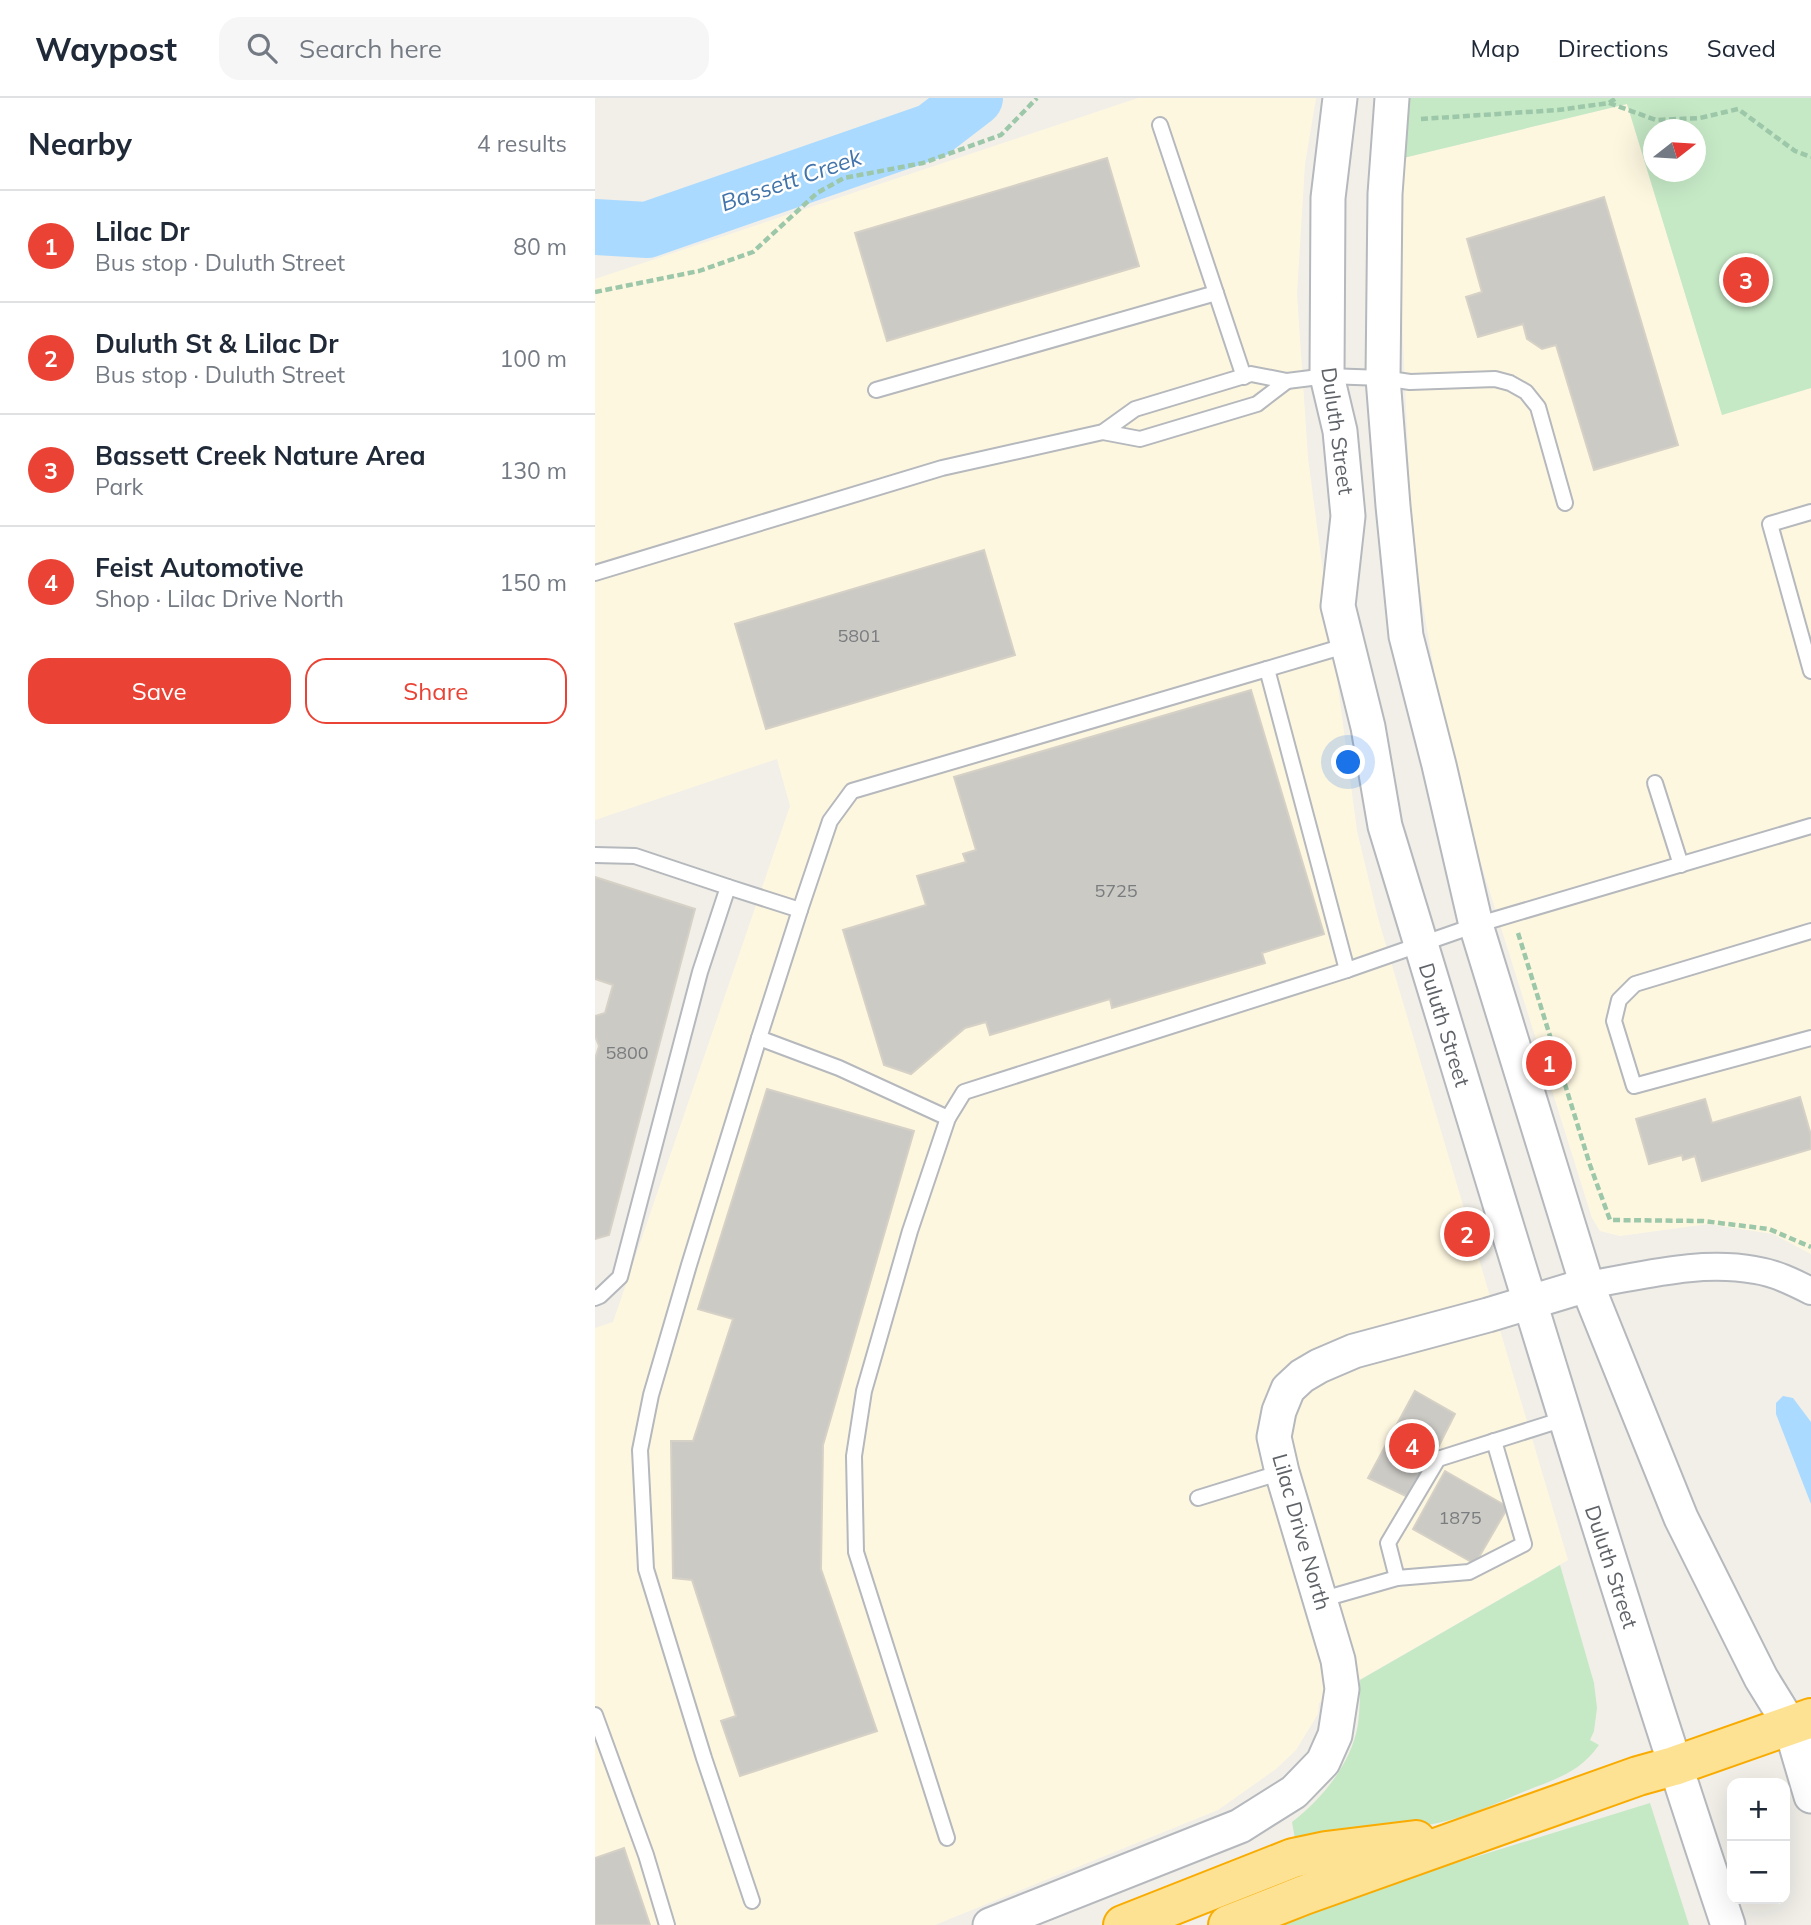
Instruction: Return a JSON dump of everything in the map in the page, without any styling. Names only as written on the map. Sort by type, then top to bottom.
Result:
[{"type":"highway","points":[[1228,1925],[1304,1895],[1638,1776],[1800,1722]]},
{"type":"highway","points":[[1123,1925],[1293,1858],[1382,1843],[1477,1835]]},
{"type":"street","name":"Duluth Street","points":[[1340,98],[1328,198],[1327,376],[1340,431],[1348,516],[1338,606],[1368,727],[1385,826],[1420,946],[1565,1419],[1727,1925]]},
{"type":"street","points":[[1401,109],[1385,194],[1383,378],[1393,506],[1406,636],[1476,925],[1587,1284],[1681,1518],[1761,1678],[1800,1722],[1811,1796]]},
{"type":"street","name":"Lilac Drive North","points":[[990,1925],[1240,1826],[1294,1792],[1323,1762],[1335,1735],[1339,1715],[1342,1689],[1338,1660],[1274,1437],[1279,1411],[1288,1390],[1303,1376],[1354,1351],[1529,1303],[1587,1284],[1677,1269],[1709,1267],[1756,1270],[1781,1277],[1811,1291]]},
{"type":"lane","points":[[1160,125],[1244,377]]},
{"type":"lane","points":[[876,390],[1216,293]]},
{"type":"lane","points":[[595,573],[942,468],[1103,432],[1135,410],[1251,374],[1287,381],[1327,376],[1410,382],[1495,379],[1510,383],[1526,392],[1538,407],[1565,503]]},
{"type":"lane","points":[[1103,432],[1140,439],[1257,404],[1287,381]]},
{"type":"lane","points":[[1811,512],[1770,524],[1811,671]]},
{"type":"lane","points":[[752,1901],[704,1758],[646,1569],[640,1450],[651,1395],[689,1265],[830,821],[852,791],[1348,645]]},
{"type":"lane","points":[[1267,669],[1347,970]]},
{"type":"lane","points":[[1655,783],[1682,865]]},
{"type":"lane","points":[[947,1838],[856,1552],[854,1456],[864,1391],[910,1231],[948,1118],[964,1092],[1347,970],[1476,925],[1811,826]]},
{"type":"lane","points":[[595,855],[635,856],[800,910]]},
{"type":"lane","points":[[595,1297],[620,1277],[701,972],[728,887]]},
{"type":"lane","points":[[1811,931],[1635,984],[1619,1000],[1614,1021],[1634,1086],[1811,1038]]},
{"type":"lane","points":[[759,1038],[839,1068],[948,1118]]},
{"type":"lane","points":[[1397,1578],[1388,1543],[1438,1459],[1565,1419]]},
{"type":"lane","points":[[1320,1600],[1397,1578],[1469,1572],[1524,1544],[1494,1441]]},
{"type":"lane","points":[[1198,1497],[1282,1472]]},
{"type":"lane","points":[[595,1715],[646,1854],[667,1925]]},
{"type":"path","points":[[595,292],[699,271],[753,253],[817,193],[844,178],[923,163],[1001,135],[1037,98]]},
{"type":"path","points":[[1609,103],[1616,98]]},
{"type":"path","points":[[1401,109],[1558,110],[1609,103],[1656,120],[1700,118],[1738,108],[1795,152],[1811,157]]},
{"type":"path","points":[[1513,915],[1585,1152],[1610,1220],[1703,1221],[1756,1227],[1769,1229],[1811,1247]]},
{"type":"shaded area","points":[[1138,98],[1316,98],[1305,164],[1297,294],[1308,458],[1357,831],[1378,918],[1568,1560],[1319,1703],[1318,1714],[1296,1750],[1276,1769],[1218,1810],[935,1925],[595,1925],[595,1328],[613,1322],[790,806],[777,759],[595,820],[595,279]]},
{"type":"shaded area","points":[[1627,104],[1643,156],[1643,182],[1651,182],[1722,414],[1811,388],[1811,1254],[1773,1234],[1708,1224],[1620,1236],[1600,1231],[1592,1218],[1451,768],[1412,542],[1395,160]]},
{"type":"green space","points":[[1404,98],[1811,98],[1811,388],[1722,415],[1651,182],[1706,182],[1706,119],[1643,119],[1643,156],[1627,104],[1395,160]]},
{"type":"green space","points":[[1560,1565],[1594,1683],[1597,1708],[1590,1740],[1599,1745],[1592,1754],[1559,1778],[1450,1820],[1404,1829],[1295,1839],[1292,1822],[1334,1779],[1349,1753],[1358,1724],[1360,1680]]},
{"type":"green space","points":[[1650,1803],[1689,1925],[1275,1925],[1433,1870]]},
{"type":"water","points":[[1783,1396],[1793,1398],[1811,1422],[1811,1504],[1776,1414],[1776,1403]]},
{"type":"building","points":[[1107,158],[1139,266],[887,341],[855,233]]},
{"type":"building","points":[[1604,197],[1678,445],[1594,470],[1556,345],[1542,349],[1527,339],[1523,324],[1478,337],[1466,297],[1482,292],[1467,239]]},
{"type":"building","points":[[984,550],[1015,655],[766,729],[735,624]]},
{"type":"building","points":[[1251,690],[1324,934],[1262,953],[1265,963],[1112,1008],[1110,999],[990,1035],[986,1022],[965,1028],[911,1074],[884,1065],[843,930],[926,905],[917,876],[966,862],[963,854],[976,850],[954,777]]},
{"type":"building","points":[[595,877],[695,909],[609,1235],[595,1239],[595,1059],[599,1046],[595,1036],[595,1016],[605,1013],[613,985],[595,979]]},
{"type":"building","points":[[767,1089],[914,1131],[823,1445],[821,1569],[877,1731],[740,1776],[721,1721],[736,1716],[692,1580],[673,1578],[671,1441],[693,1441],[733,1319],[698,1309]]},
{"type":"building","points":[[1800,1097],[1811,1135],[1811,1149],[1702,1181],[1695,1156],[1683,1160],[1682,1155],[1649,1164],[1636,1119],[1705,1099],[1712,1123]]},
{"type":"building","points":[[1415,1391],[1455,1414],[1412,1499],[1368,1478]]},
{"type":"building","points":[[1445,1471],[1508,1507],[1475,1564],[1413,1529]]},
{"type":"building","points":[[624,1848],[650,1925],[595,1925],[595,1858]]},
{"type":"waterway","name":"Bassett Creek","points":[[595,227],[647,230],[932,131],[975,98]]},
{"type":"place","name":"Bassett Creek Nature Area","points":[[1746,280]]},
{"type":"place","name":"Lilac Dr","points":[[1549,1063]]},
{"type":"place","name":"Duluth St & Lilac Dr","points":[[1467,1234]]},
{"type":"place","name":"Feist Automotive","points":[[1412,1446]]}]
